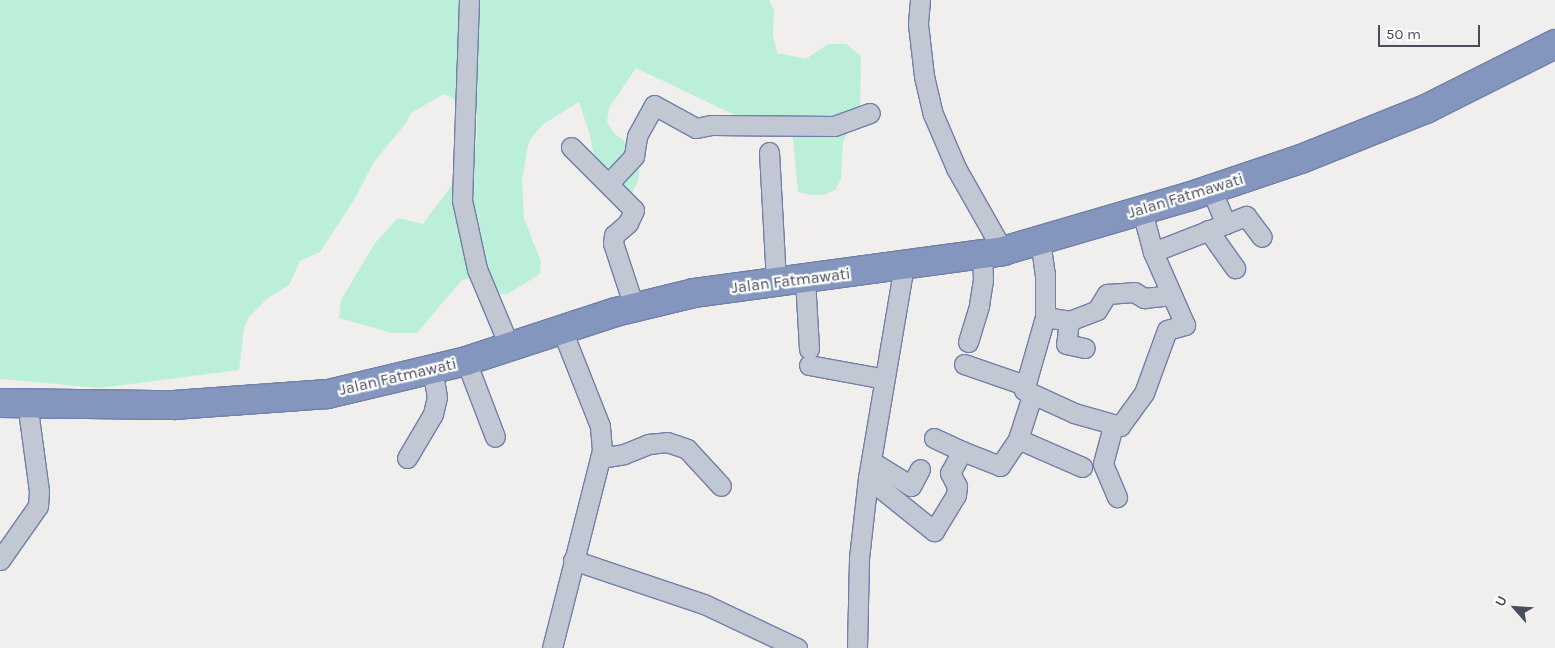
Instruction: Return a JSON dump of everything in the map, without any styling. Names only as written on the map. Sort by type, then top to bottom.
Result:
[{"type":"highway","name":"Jalan Fatmawati","points":[[0,403],[174,405],[328,394],[466,361],[634,307],[694,293],[904,266],[992,252],[1142,210],[1301,159],[1426,109],[1555,44]]},
{"type":"street","points":[[469,0],[462,200],[477,269],[510,348]]},
{"type":"street","points":[[920,0],[919,33],[924,76],[933,114],[992,252],[968,342]]},
{"type":"street","points":[[609,183],[634,156],[637,136],[654,105],[696,128],[712,125],[834,126],[870,114]]},
{"type":"street","points":[[571,147],[634,210],[628,223],[614,235],[613,243],[634,307]]},
{"type":"street","points":[[769,152],[776,282]]},
{"type":"street","points":[[1211,189],[1226,224]]},
{"type":"street","points":[[964,364],[1113,426],[1124,424],[1144,393],[1167,330],[1185,325],[1153,252],[1142,210]]},
{"type":"street","points":[[1153,252],[1246,216],[1262,237]]},
{"type":"street","points":[[1208,230],[1235,268]]},
{"type":"street","points":[[934,438],[1000,466],[1018,440],[1045,317],[1045,274],[1040,240]]},
{"type":"street","points":[[857,648],[859,558],[869,470],[904,266]]},
{"type":"street","points":[[805,279],[809,357],[885,379]]},
{"type":"street","points":[[1045,317],[1068,321],[1097,310],[1107,294],[1134,292],[1144,298],[1172,295]]},
{"type":"street","points":[[1068,321],[1066,344],[1085,348]]},
{"type":"street","points":[[552,648],[572,560],[600,458],[600,426],[562,330]]},
{"type":"street","points":[[466,361],[495,437]]},
{"type":"street","points":[[407,458],[433,414],[437,396],[432,369]]},
{"type":"street","points":[[0,560],[38,506],[27,402]]},
{"type":"street","points":[[1113,426],[1102,464],[1117,497]]},
{"type":"street","points":[[1018,440],[1082,467]]},
{"type":"street","points":[[600,458],[624,454],[649,444],[667,442],[687,449],[722,486]]},
{"type":"street","points":[[869,470],[934,531],[956,495],[956,480],[950,474],[962,451]]},
{"type":"street","points":[[869,470],[911,486],[920,469]]},
{"type":"street","points":[[572,560],[704,604],[797,648]]},
{"type":"green space","points":[[0,0],[769,0],[774,10],[773,35],[777,53],[806,59],[828,44],[846,44],[861,56],[860,112],[843,141],[841,179],[835,190],[824,195],[812,195],[798,192],[792,129],[743,119],[636,68],[609,108],[607,122],[614,133],[641,154],[638,181],[632,193],[606,184],[597,170],[589,132],[579,102],[542,125],[529,141],[522,179],[524,219],[541,261],[540,274],[507,294],[500,294],[487,272],[461,281],[417,333],[392,333],[339,318],[341,300],[375,243],[398,218],[423,224],[451,186],[477,141],[477,111],[444,94],[411,113],[406,123],[374,162],[354,200],[320,252],[300,261],[289,285],[268,298],[249,317],[244,328],[239,370],[100,388],[0,379]]}]
